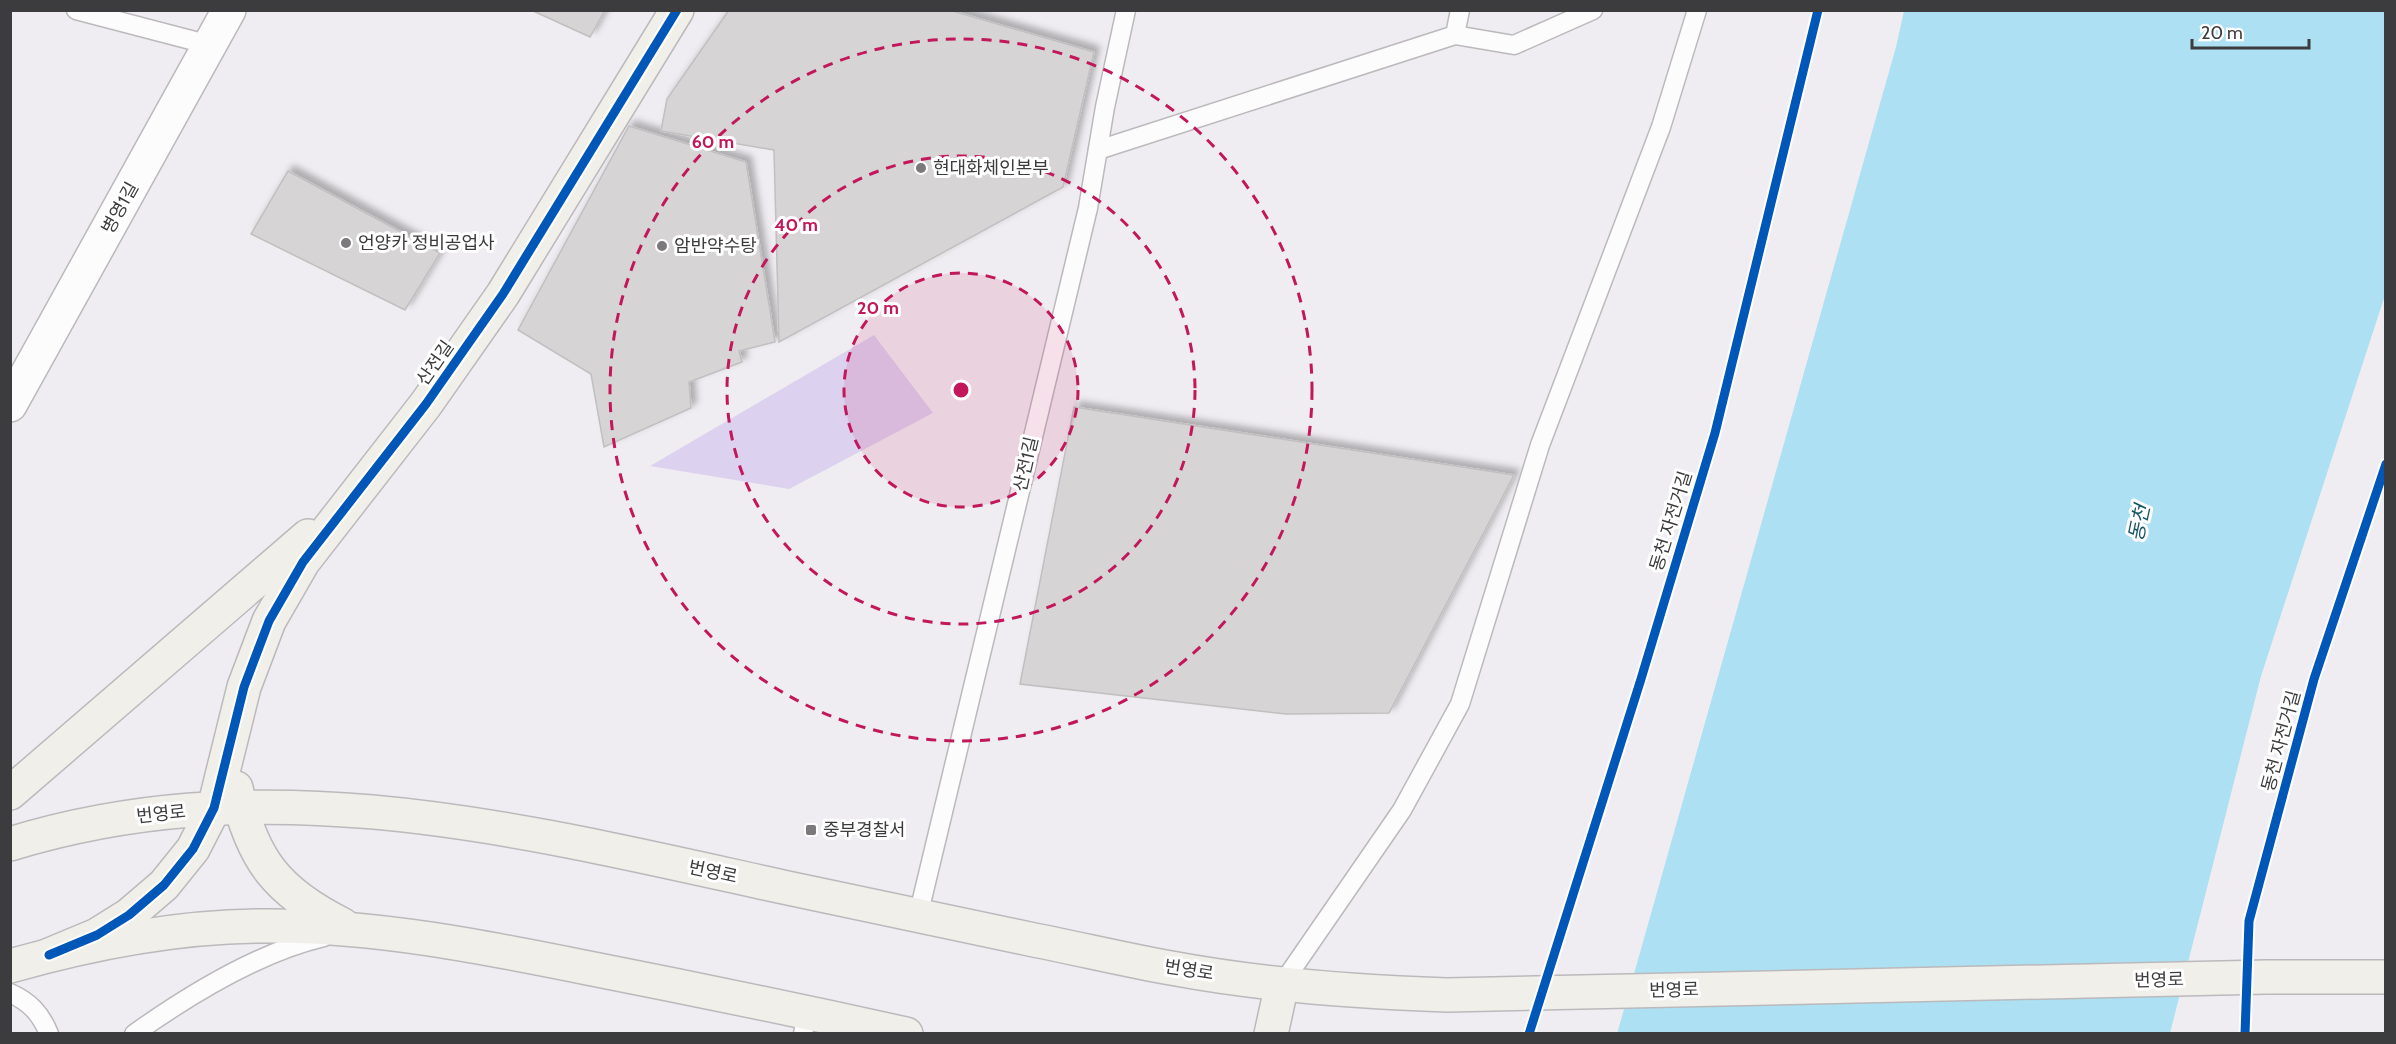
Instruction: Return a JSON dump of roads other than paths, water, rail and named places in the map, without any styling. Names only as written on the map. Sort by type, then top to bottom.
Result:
[{"type":"main road","name":"산전길","points":[[352,930],[315,911],[286,890],[267,866],[251,838],[227,808],[233,776],[232,735],[244,687],[269,621],[303,562],[426,404],[503,294],[677,10]]},
{"type":"main road","points":[[10,793],[349,502]]},
{"type":"main road","name":"번영로","points":[[10,844],[123,818],[227,808],[326,807],[448,819],[572,842],[1172,969],[1282,984],[1394,993],[1448,995],[2385,977]]},
{"type":"main road","points":[[49,955],[105,930],[129,915],[164,885],[227,808]]},
{"type":"main road","points":[[10,966],[49,955],[138,936],[269,926],[352,930],[437,940],[530,956],[805,1023],[906,1034]]},
{"type":"main road","points":[[1271,1034],[1282,984]]},
{"type":"street","name":"병영1길","points":[[10,405],[230,10]]},
{"type":"lane","points":[[76,10],[210,45]]},
{"type":"lane","name":"산전1길","points":[[918,916],[1085,219],[1126,10]]},
{"type":"lane","points":[[1455,35],[1460,10]]},
{"type":"lane","points":[[1098,150],[1455,35],[1514,45],[1593,10]]},
{"type":"lane","points":[[1282,984],[1402,810],[1460,704],[1540,445],[1662,127],[1696,10]]},
{"type":"lane","points":[[134,1034],[212,986],[270,955],[312,939],[352,930]]},
{"type":"lane","points":[[10,993],[25,1000],[41,1016],[49,1034]]},
{"type":"water","name":"동천","points":[[1904,11],[2385,11],[2385,295],[2261,676],[2170,1033],[1617,1034],[1896,47]]},
{"type":"place","name":"현대화체인본부","points":[[921,168]]},
{"type":"place","name":"언양카 정비공업사","points":[[346,243]]},
{"type":"place","name":"암반약수탕","points":[[662,246]]},
{"type":"place","name":"중부경찰서","points":[[811,830]]}]
